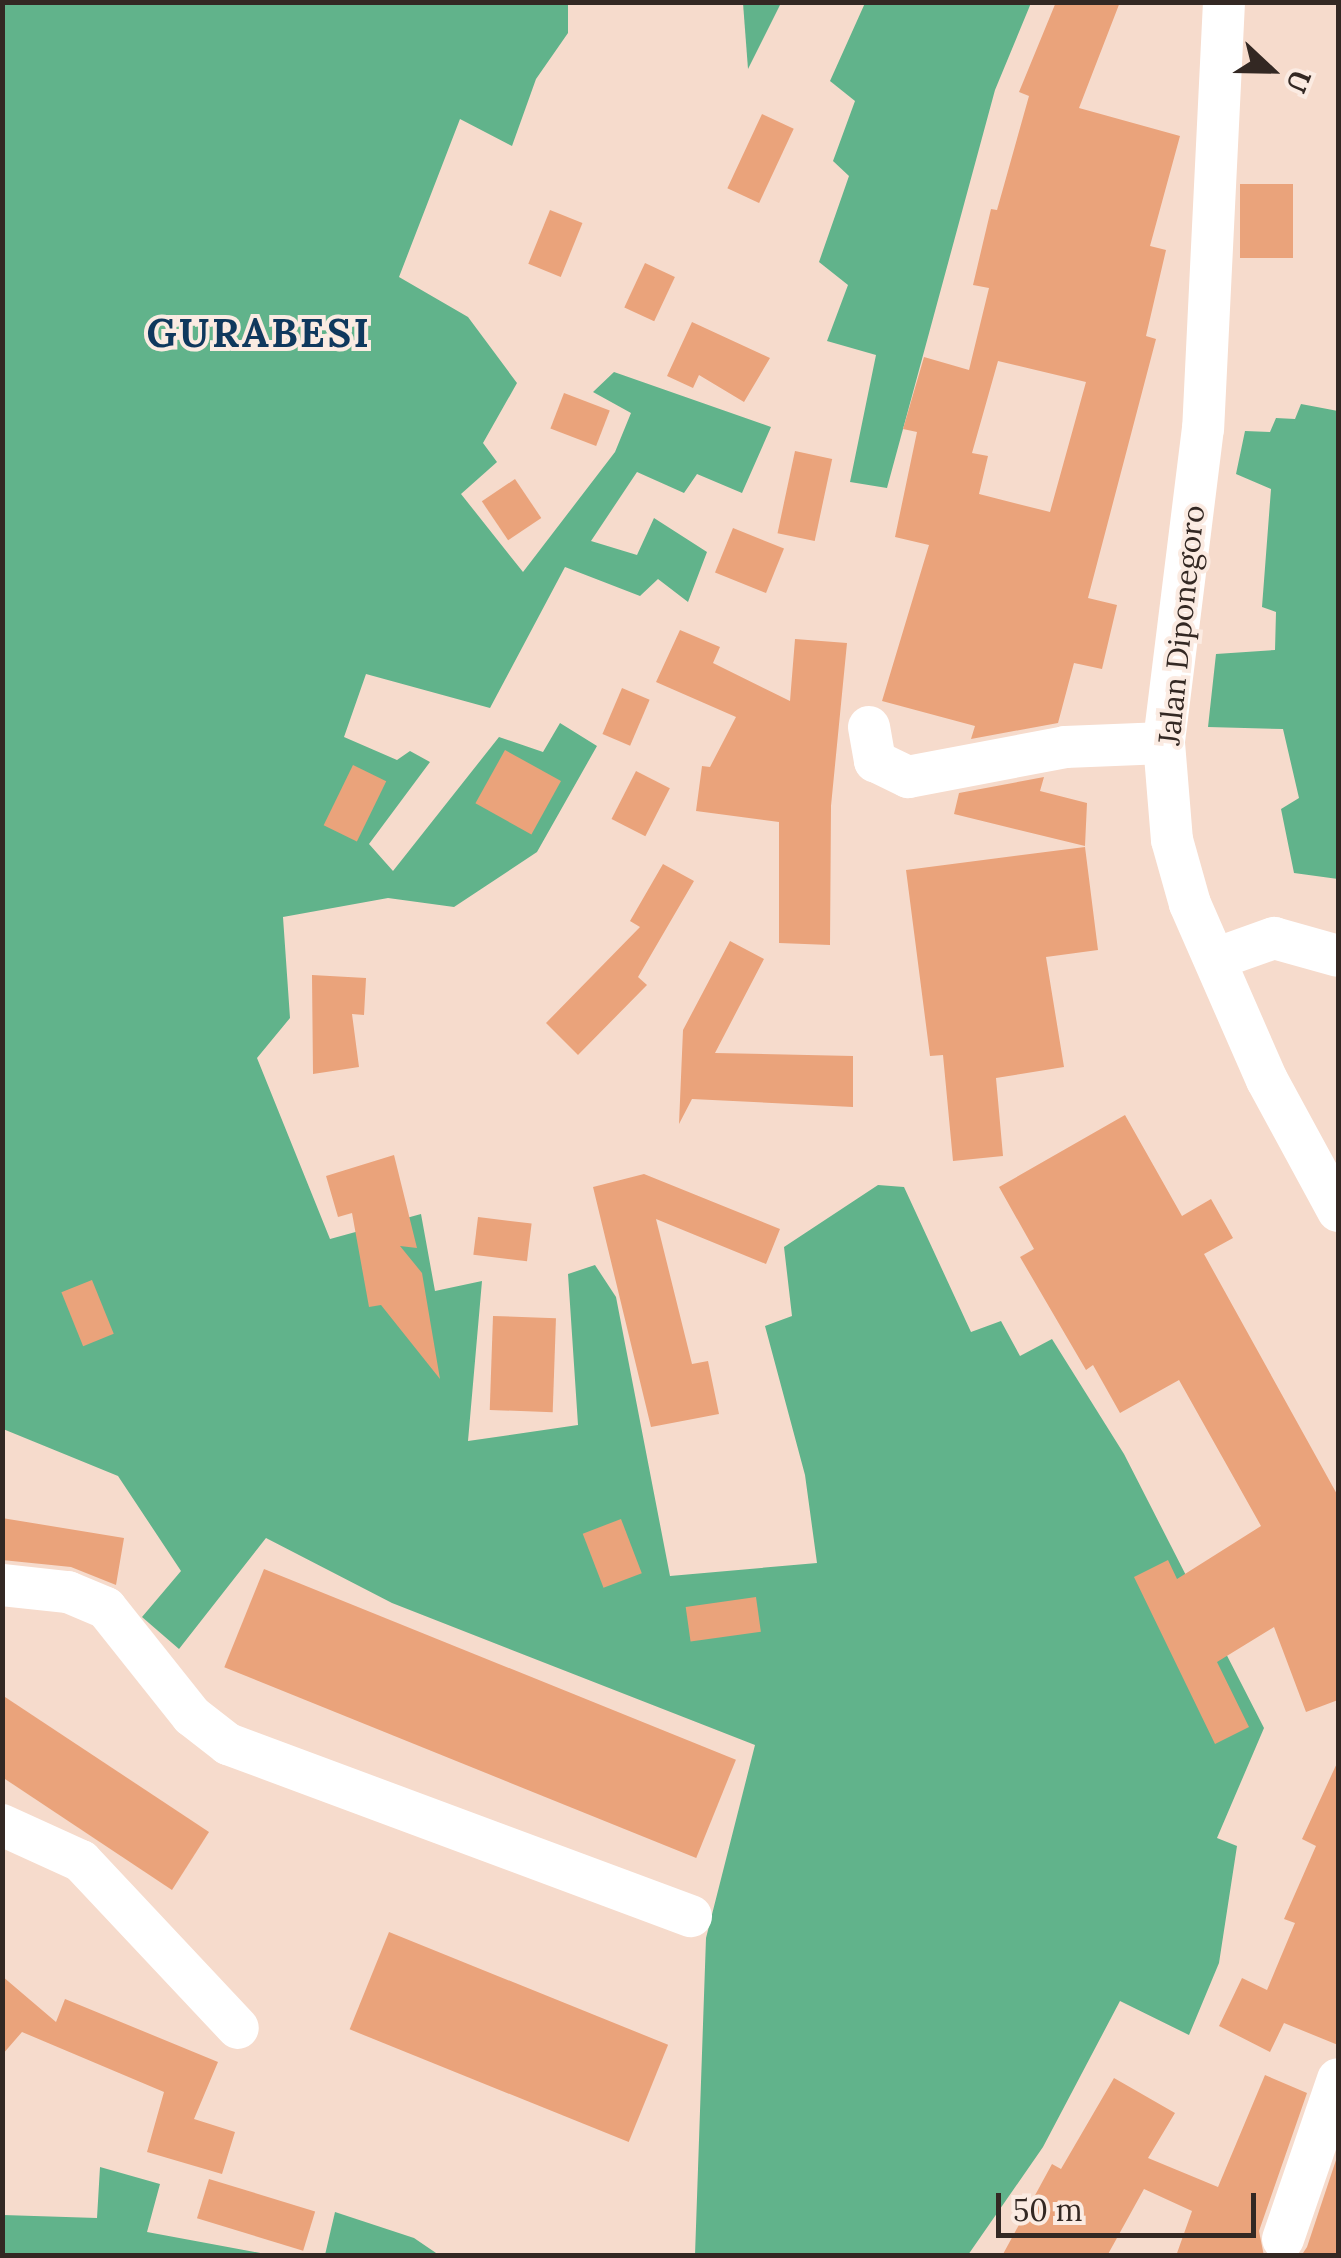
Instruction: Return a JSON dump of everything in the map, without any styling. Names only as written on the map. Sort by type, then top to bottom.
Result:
[{"type":"street","name":"Jalan Diponegoro","points":[[1224,2],[1204,428],[1164,743],[1172,840],[1267,1080],[1338,1211]]},
{"type":"street","points":[[869,727],[876,761],[908,777],[1065,748],[1164,743]]},
{"type":"street","points":[[1216,959],[1274,938],[1315,943],[1338,956]]},
{"type":"street","points":[[2,1585],[68,1592],[106,1608],[199,1724],[228,1744],[691,1916]]},
{"type":"street","points":[[2,1825],[82,1861],[238,2028]]},
{"type":"street","points":[[1282,2239],[1338,2079]]},
{"type":"green space","points":[[2,3],[568,3],[568,33],[536,79],[512,146],[460,119],[399,277],[468,317],[517,383],[483,443],[497,462],[461,494],[523,572],[615,452],[631,413],[593,392],[614,372],[771,427],[742,493],[697,474],[684,493],[637,472],[591,541],[637,555],[654,518],[707,552],[688,602],[658,579],[640,596],[565,567],[490,708],[366,674],[344,737],[397,760],[410,751],[430,762],[369,844],[393,871],[499,737],[543,752],[560,723],[597,746],[537,852],[454,907],[388,898],[283,917],[290,1018],[257,1058],[330,1239],[421,1214],[435,1291],[482,1281],[468,1441],[578,1425],[568,1274],[595,1265],[616,1297],[670,1576],[817,1563],[805,1475],[765,1326],[792,1316],[784,1247],[878,1185],[904,1187],[971,1332],[1001,1321],[1020,1356],[1052,1339],[1124,1454],[1264,1728],[1217,1838],[1237,1846],[1219,1963],[1189,2035],[1120,2001],[1043,2147],[968,2255],[695,2255],[706,1938],[755,1745],[392,1603],[266,1538],[179,1649],[142,1617],[181,1571],[118,1476],[3,1429]]},
{"type":"green space","points":[[743,3],[781,3],[748,69]]},
{"type":"green space","points":[[865,3],[1031,3],[995,90],[887,488],[850,482],[876,355],[827,341],[848,285],[819,262],[849,176],[833,161],[855,101],[830,81]]},
{"type":"green space","points":[[1301,404],[1338,411],[1338,879],[1294,873],[1281,809],[1299,798],[1283,729],[1208,727],[1216,654],[1275,650],[1276,612],[1262,607],[1271,489],[1236,474],[1245,431],[1270,432],[1276,418],[1295,419]]},
{"type":"green space","points":[[100,2167],[160,2184],[147,2232],[271,2255],[3,2255],[3,2215],[97,2218]]},
{"type":"green space","points":[[335,2212],[414,2238],[439,2255],[325,2255]]},
{"type":"building","points":[[1056,2],[1120,2],[1079,108],[1180,136],[1150,246],[1166,250],[1146,336],[1156,339],[1088,598],[1117,605],[1102,669],[1074,663],[1058,723],[971,739],[975,726],[882,701],[929,545],[895,537],[917,432],[903,429],[924,357],[969,370],[989,288],[973,285],[991,209],[997,210],[1029,96],[1019,92]],"holes":[[[998,361],[1086,382],[1050,512],[979,494],[988,456],[972,453]]]},
{"type":"building","points":[[762,114],[794,129],[759,203],[727,188]]},
{"type":"building","points":[[1240,184],[1293,184],[1293,258],[1240,258]]},
{"type":"building","points":[[550,210],[582,223],[561,277],[528,264]]},
{"type":"building","points":[[645,263],[675,277],[654,321],[624,307]]},
{"type":"building","points":[[692,322],[770,358],[744,402],[699,375],[693,388],[667,376]]},
{"type":"building","points":[[564,393],[610,411],[596,446],[550,428]]},
{"type":"building","points":[[795,451],[832,459],[815,541],[778,533]]},
{"type":"building","points":[[515,479],[541,518],[508,540],[482,501]]},
{"type":"building","points":[[733,528],[784,549],[766,593],[715,573]]},
{"type":"building","points":[[680,630],[720,647],[713,663],[790,701],[795,639],[847,643],[831,806],[830,945],[779,943],[779,822],[696,811],[702,766],[710,767],[736,717],[656,682]]},
{"type":"building","points":[[622,688],[650,700],[630,746],[602,734]]},
{"type":"building","points":[[505,750],[561,781],[531,834],[475,803]]},
{"type":"building","points":[[353,765],[386,781],[357,841],[324,825]]},
{"type":"building","points":[[636,771],[670,788],[645,836],[611,819]]},
{"type":"building","points":[[1044,777],[1040,791],[1087,803],[1085,846],[954,814],[959,793]]},
{"type":"building","points":[[1085,847],[1098,950],[1046,957],[1064,1067],[996,1078],[1003,1156],[953,1161],[943,1055],[930,1056],[906,870]]},
{"type":"building","points":[[663,864],[694,881],[638,977],[647,985],[578,1055],[546,1023],[640,927],[630,921]]},
{"type":"building","points":[[730,941],[764,959],[715,1053],[853,1056],[853,1107],[692,1099],[679,1124],[683,1030]]},
{"type":"building","points":[[312,975],[366,978],[364,1015],[352,1014],[359,1067],[313,1074]]},
{"type":"building","points":[[1125,1115],[1182,1216],[1211,1199],[1233,1238],[1204,1254],[1338,1496],[1338,1700],[1306,1712],[1274,1627],[1217,1662],[1249,1727],[1215,1744],[1134,1577],[1168,1560],[1177,1579],[1261,1526],[1179,1380],[1120,1413],[1093,1365],[1086,1370],[1020,1257],[1034,1249],[999,1187]]},
{"type":"building","points":[[394,1155],[417,1248],[400,1246],[422,1273],[440,1379],[381,1305],[369,1307],[352,1213],[338,1217],[326,1176]]},
{"type":"building","points":[[644,1174],[780,1229],[766,1264],[656,1219],[692,1364],[708,1361],[719,1414],[651,1427],[593,1187]]},
{"type":"building","points":[[478,1217],[532,1224],[527,1261],[473,1255]]},
{"type":"building","points":[[92,1280],[114,1334],[83,1346],[61,1292]]},
{"type":"building","points":[[493,1316],[556,1318],[553,1412],[490,1410]]},
{"type":"building","points":[[2,1518],[124,1538],[116,1585],[71,1567],[2,1560]]},
{"type":"building","points":[[621,1519],[642,1573],[604,1588],[583,1534]]},
{"type":"building","points":[[264,1569],[736,1760],[696,1858],[224,1667]]},
{"type":"building","points":[[756,1597],[761,1632],[691,1642],[686,1607]]},
{"type":"building","points":[[2,1695],[209,1832],[172,1890],[2,1777]]},
{"type":"building","points":[[1338,1761],[1338,2045],[1284,2023],[1270,2052],[1219,2026],[1242,1978],[1267,1990],[1295,1923],[1284,1919],[1316,1846],[1302,1839]]},
{"type":"building","points":[[389,1932],[668,2045],[629,2142],[350,2029]]},
{"type":"building","points":[[2,1976],[56,2022],[65,1999],[218,2062],[194,2119],[235,2132],[222,2174],[147,2152],[164,2092],[22,2032],[2,2055]]},
{"type":"building","points":[[1265,2075],[1307,2093],[1259,2231],[1264,2256],[1176,2256],[1192,2211],[1144,2189],[1107,2256],[1002,2256],[1052,2164],[1061,2169],[1114,2078],[1175,2113],[1148,2158],[1218,2187]]},
{"type":"building","points":[[1338,2154],[1338,2256],[1301,2256],[1307,2247]]},
{"type":"building","points":[[209,2179],[315,2211],[303,2251],[197,2218]]},
{"type":"district","name":"GURABESI","points":[[259,333]]}]
